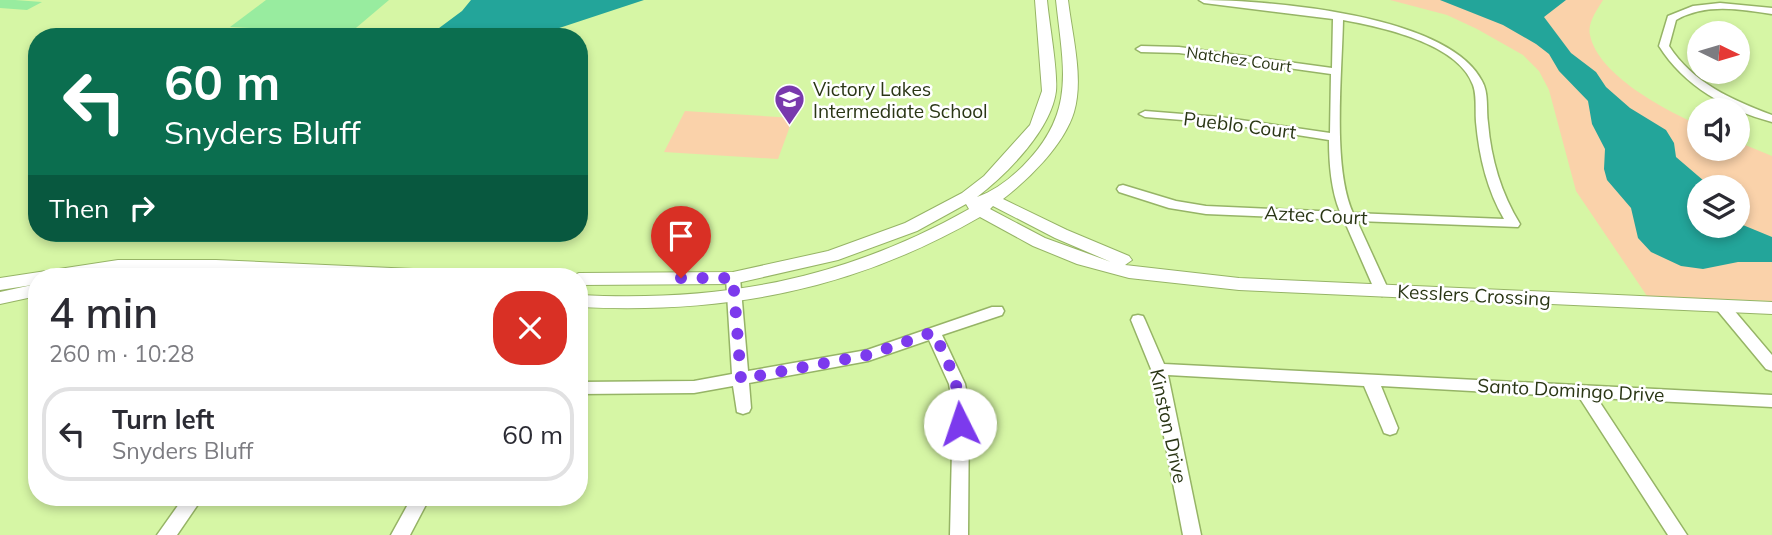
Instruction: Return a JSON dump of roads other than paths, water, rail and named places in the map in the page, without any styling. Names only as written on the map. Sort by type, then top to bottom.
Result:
[{"type":"street","points":[[981,202],[990,179],[1037,126],[1049,91],[1041,0]]},
{"type":"street","points":[[588,301],[648,304],[883,260],[947,230],[981,202],[1037,164],[1067,112],[1069,64],[1062,0]]},
{"type":"street","points":[[1204,0],[1338,18],[1335,160],[1343,204],[1382,291]]},
{"type":"street","points":[[1772,11],[1725,5],[1690,8],[1671,18],[1664,46],[1684,72],[1701,85],[1730,102],[1772,119]]},
{"type":"street","name":"Aztec Court","points":[[1122,189],[1174,205],[1206,210],[1513,224],[1503,208],[1486,160],[1478,81],[1461,56],[1430,40],[1387,24],[1338,18]]},
{"type":"street","name":"Natchez Court","points":[[1141,49],[1179,50],[1337,72]]},
{"type":"street","name":"Pueblo Court","points":[[1144,114],[1220,120],[1336,137]]},
{"type":"street","name":"Kesslers Crossing","points":[[981,202],[1039,242],[1083,260],[1129,272],[1238,284],[1772,308]]},
{"type":"street","points":[[102,268],[260,268]]},
{"type":"street","points":[[0,284],[28,278]]},
{"type":"street","points":[[588,279],[733,287]]},
{"type":"street","points":[[733,287],[743,408]]},
{"type":"street","points":[[0,298],[28,292]]},
{"type":"street","points":[[1722,306],[1772,365]]},
{"type":"street","points":[[588,388],[694,387],[741,379],[868,355],[998,311]]},
{"type":"street","name":"Kinston Drive","points":[[1138,320],[1159,369],[1192,535]]},
{"type":"street","points":[[933,332],[957,384],[961,406],[959,535]]},
{"type":"street","name":"Santo Domingo Drive","points":[[1159,369],[1772,401]]},
{"type":"street","points":[[1370,380],[1390,428]]},
{"type":"street","points":[[1584,391],[1678,535]]},
{"type":"street","points":[[166,535],[187,506]]},
{"type":"street","points":[[400,535],[416,506]]},
{"type":"water","points":[[471,0],[644,0],[559,28],[439,28],[462,11]]},
{"type":"water","points":[[1440,0],[1566,0],[1544,17],[1571,53],[1596,72],[1606,87],[1630,108],[1666,130],[1674,143],[1676,157],[1697,175],[1687,175],[1687,238],[1750,238],[1750,228],[1772,237],[1772,262],[1738,262],[1703,269],[1681,266],[1651,252],[1638,238],[1631,208],[1607,180],[1604,169],[1605,149],[1592,124],[1588,101],[1559,71],[1549,54],[1503,25]]},
{"type":"place","name":"Victory Lakes Intermediate School","points":[[790,127]]}]
